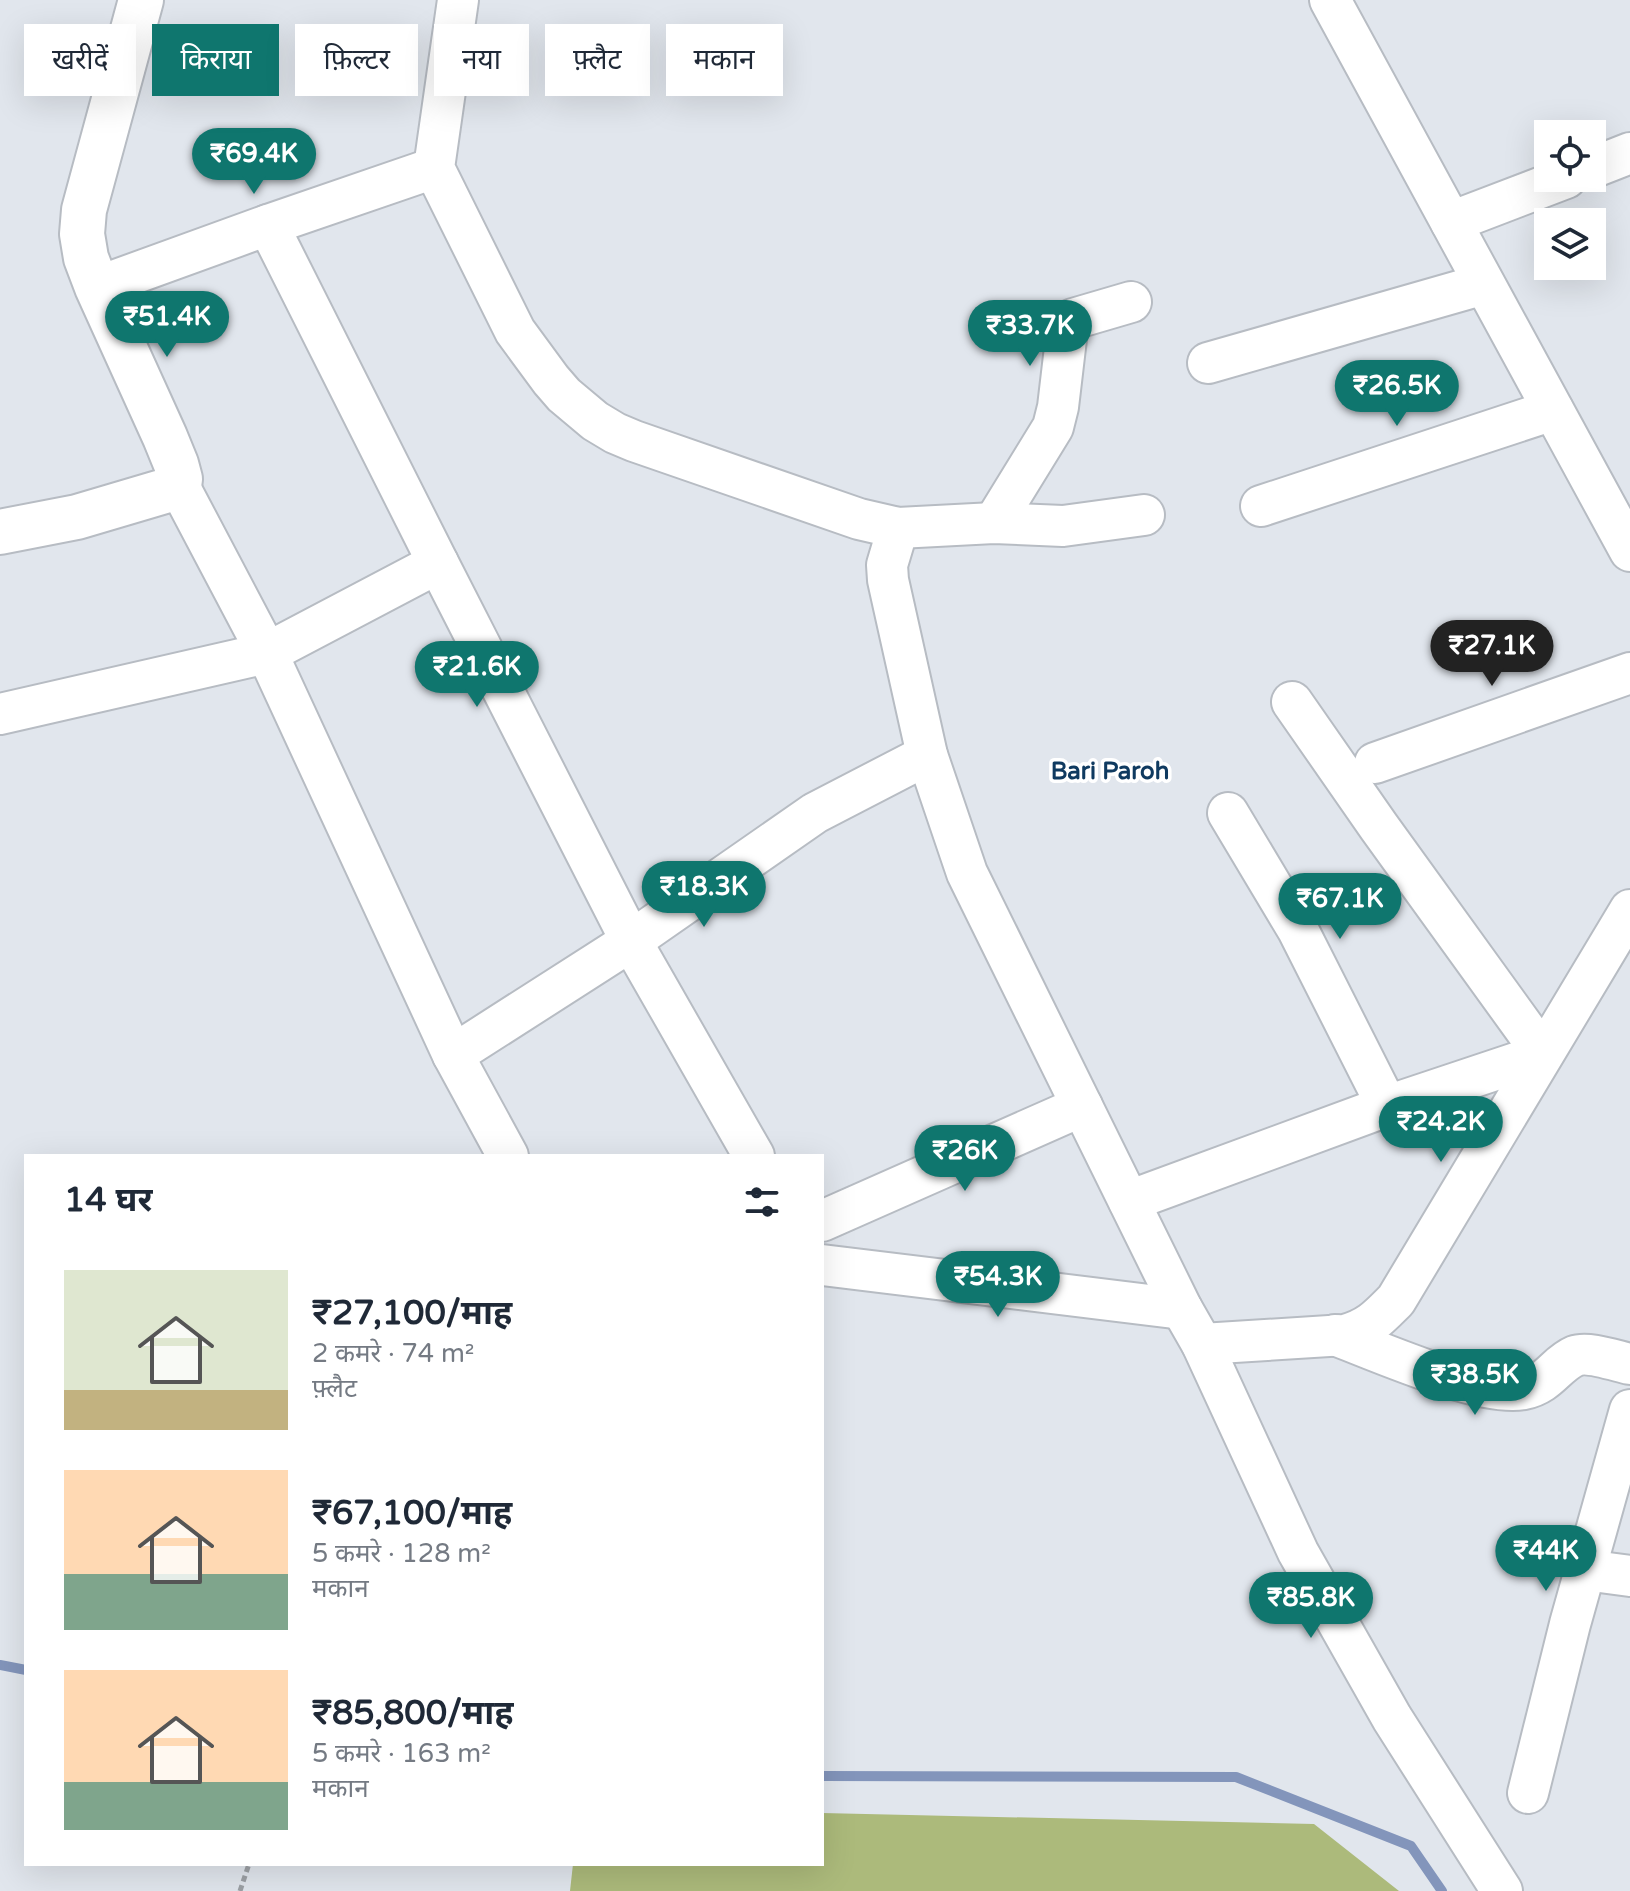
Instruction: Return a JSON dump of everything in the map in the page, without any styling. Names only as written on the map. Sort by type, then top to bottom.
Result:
[{"type":"street","points":[[141,0],[84,210],[82,234],[86,258],[165,437],[176,464],[179,486],[267,653],[453,1055],[507,1154]]},
{"type":"street","points":[[458,0],[434,168],[515,331],[564,395],[595,421],[634,441],[859,519],[898,528],[994,523],[1063,526],[1144,515]]},
{"type":"street","points":[[1330,0],[1630,551]]},
{"type":"street","points":[[1606,162],[1630,153]]},
{"type":"street","points":[[97,287],[434,168]]},
{"type":"street","points":[[1451,222],[1534,190]]},
{"type":"street","points":[[268,225],[631,941],[753,1154]]},
{"type":"street","points":[[1208,363],[1484,284]]},
{"type":"street","points":[[994,523],[1053,427],[1068,322],[1131,302]]},
{"type":"street","points":[[1261,506],[1553,410]]},
{"type":"street","points":[[0,532],[77,517],[179,486]]},
{"type":"street","points":[[898,528],[887,565],[888,580],[927,755],[967,873],[1202,1344],[1298,1552],[1392,1718],[1502,1891]]},
{"type":"street","points":[[0,714],[267,653],[438,563]]},
{"type":"street","points":[[1375,763],[1630,673]]},
{"type":"street","points":[[1292,702],[1543,1054]]},
{"type":"street","points":[[453,1055],[631,941],[815,813],[927,755]]},
{"type":"street","points":[[1228,813],[1298,930],[1387,1106]]},
{"type":"street","points":[[1202,1344],[1360,1331],[1371,1325],[1396,1300],[1630,910]]},
{"type":"street","points":[[1129,1201],[1387,1106],[1543,1054]]},
{"type":"street","points":[[824,1220],[1082,1106]]},
{"type":"street","points":[[824,1265],[1182,1309]]},
{"type":"street","points":[[1335,1335],[1467,1383],[1507,1391],[1540,1384],[1577,1355],[1630,1364]]},
{"type":"street","points":[[1528,1793],[1630,1410]]},
{"type":"street","points":[[1585,1570],[1630,1576]]},
{"type":"path","points":[[240,1891],[248,1866]]},
{"type":"green space","points":[[824,1813],[1314,1824],[1399,1891],[570,1891],[573,1866],[824,1866]]},
{"type":"waterway","points":[[0,1665],[24,1670]]},
{"type":"waterway","points":[[824,1776],[1236,1777],[1411,1846],[1442,1891]]},
{"type":"district","name":"Bari Paroh","points":[[1110,771]]}]
